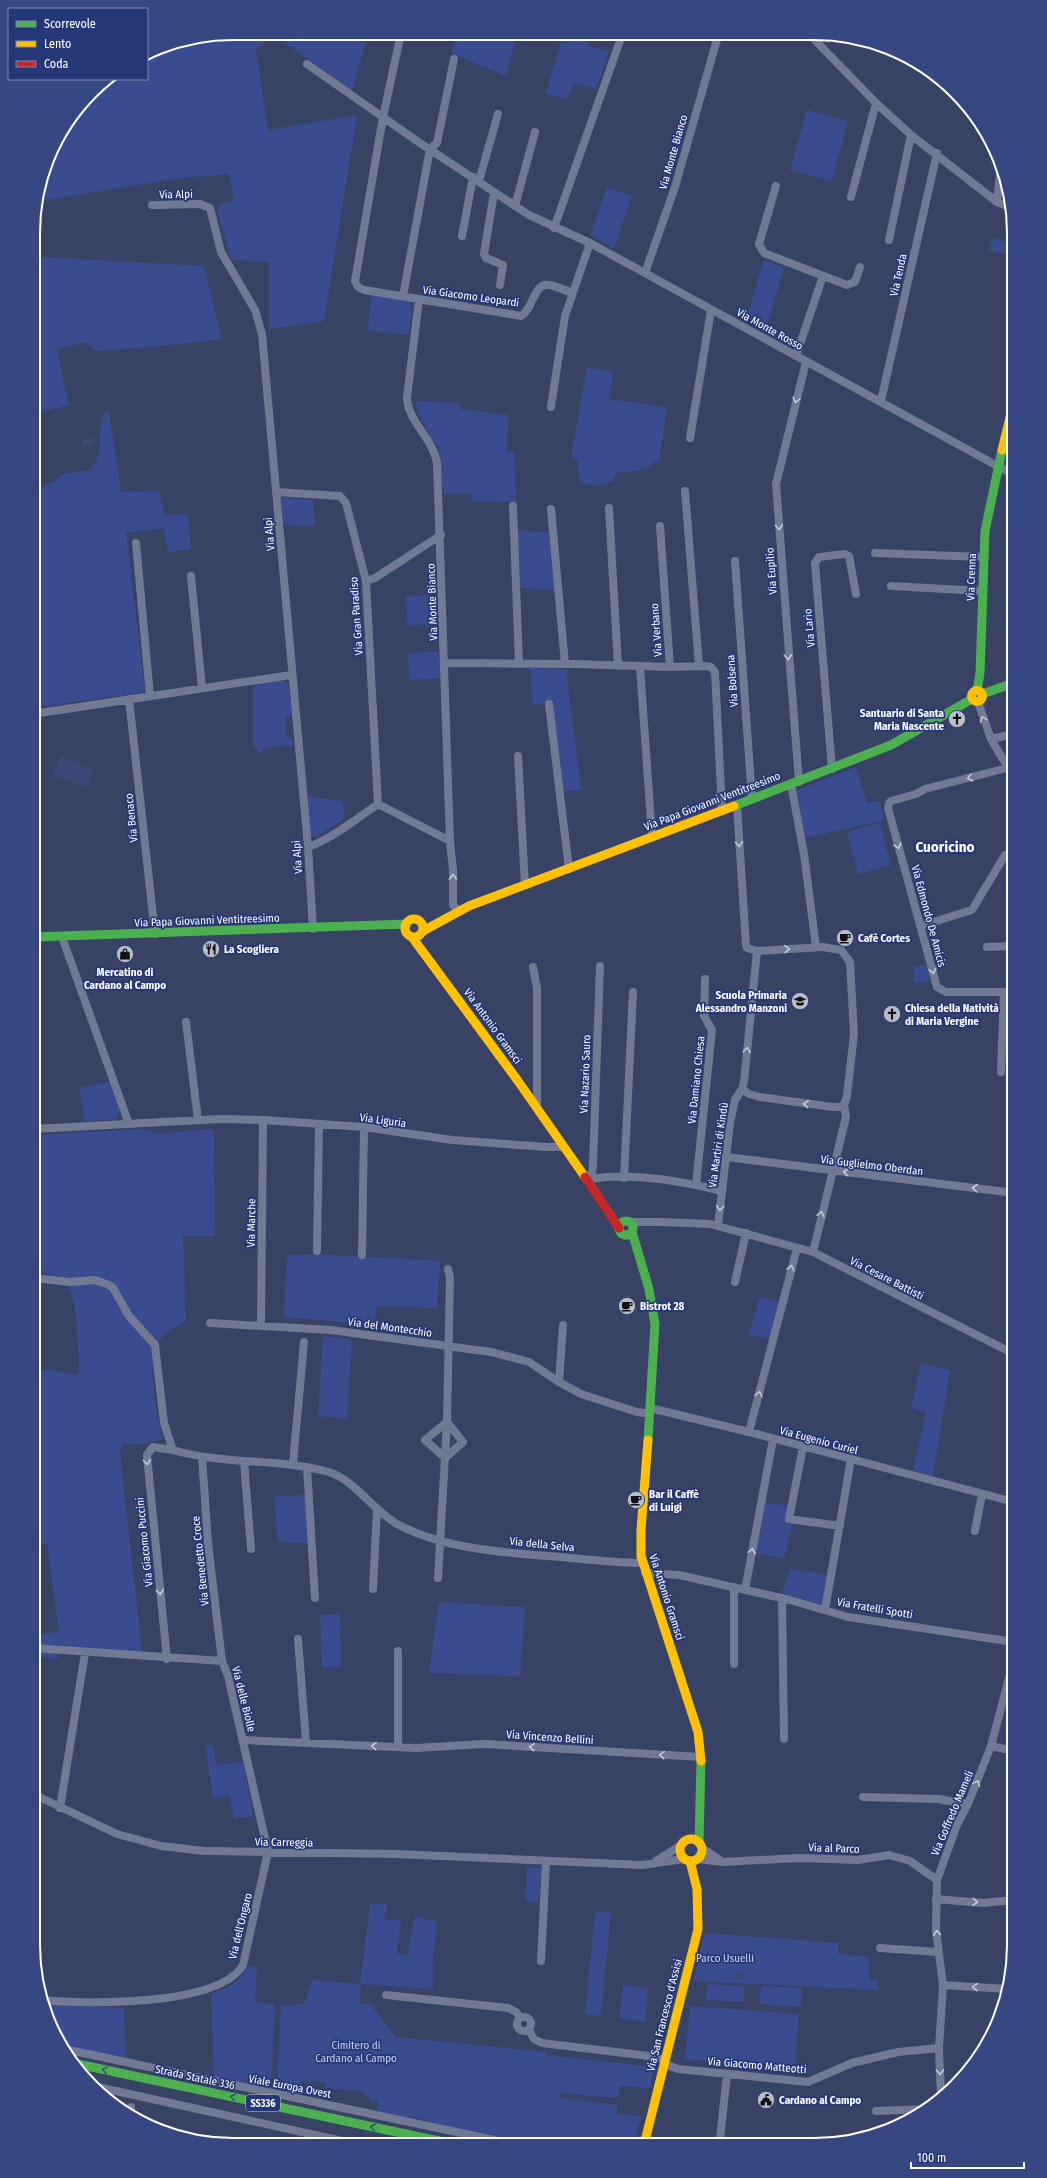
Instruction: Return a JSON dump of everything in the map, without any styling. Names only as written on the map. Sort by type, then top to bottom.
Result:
[{"type":"main road","name":"Via Crenna","points":[[977,696],[980,674],[985,531],[998,465],[1007,429]]},
{"type":"main road","name":"Via Papa Giovanni Ventitreesimo","points":[[381,926],[416,931],[456,912],[652,836],[832,769],[891,745],[977,696],[1007,685]]},
{"type":"main road","name":"Via Papa Giovanni Ventitreesimo","points":[[40,937],[381,926],[407,924],[411,920],[416,931]]},
{"type":"main road","points":[[407,924],[406,929],[416,931]]},
{"type":"main road","name":"Via Antonio Gramsci","points":[[416,931],[430,958],[598,1195],[628,1228],[643,1271],[652,1301],[655,1324],[640,1550],[645,1573],[698,1732],[701,1757],[701,1845]]},
{"type":"main road","name":"Via Antonio Gramsci","points":[[688,1839],[701,1809]]},
{"type":"main road","points":[[688,1839],[694,1839],[701,1845],[692,1860],[680,1853],[680,1846],[688,1839]]},
{"type":"main road","name":"Via San Francesco d'Assisi","points":[[646,2138],[698,1929],[697,1889],[692,1860]]},
{"type":"main road","name":"Strada Statale 336","points":[[82,2065],[424,2138]]},
{"type":"main road","name":"Strada Statale 336","points":[[93,2077],[379,2138]]},
{"type":"street","points":[[383,117],[400,40]]},
{"type":"street","points":[[554,228],[620,40]]},
{"type":"street","name":"Via Monte Bianco","points":[[645,273],[675,187],[717,40]]},
{"type":"street","points":[[815,40],[876,103],[911,135],[937,153],[997,202],[1004,205]]},
{"type":"street","points":[[403,296],[430,149],[437,143],[454,59]]},
{"type":"street","name":"Via Monte Rosso","points":[[307,64],[515,206],[554,228],[590,242],[806,362],[1007,470]]},
{"type":"street","points":[[851,197],[876,103]]},
{"type":"street","points":[[462,236],[476,179],[498,114]]},
{"type":"street","name":"Via Giacomo Leopardi","points":[[383,117],[355,281],[358,287],[364,290],[521,316],[527,310],[538,290],[544,285],[549,285],[572,293]]},
{"type":"street","points":[[515,206],[535,132]]},
{"type":"street","points":[[890,240],[911,135]]},
{"type":"street","name":"Via Tenda","points":[[881,401],[937,153]]},
{"type":"street","points":[[997,202],[999,180]]},
{"type":"street","points":[[776,186],[759,244],[760,249],[770,256],[851,285],[854,282],[860,267]]},
{"type":"street","points":[[494,193],[484,254],[486,258],[503,265],[500,285]]},
{"type":"street","name":"Via Alpi","points":[[152,205],[200,204],[210,208],[220,252],[255,310],[262,334],[308,847],[313,928]]},
{"type":"street","points":[[551,407],[565,316],[590,242]]},
{"type":"street","points":[[796,356],[823,276]]},
{"type":"street","name":"Via Monte Bianco","points":[[418,299],[407,385],[407,403],[435,454],[441,535],[450,841],[453,870],[453,905],[456,912]]},
{"type":"street","points":[[690,438],[712,310]]},
{"type":"street","name":"Via Eupilio","points":[[806,362],[776,484],[795,783],[816,947]]},
{"type":"street","points":[[685,491],[699,666]]},
{"type":"street","name":"Via Gran Paradiso","points":[[276,492],[340,496],[344,500],[366,581],[378,804]]},
{"type":"street","points":[[513,506],[519,664]]},
{"type":"street","points":[[609,508],[618,666]]},
{"type":"street","points":[[551,509],[565,664]]},
{"type":"street","name":"Via Verbano","points":[[660,526],[670,667],[710,667],[715,672],[722,811]]},
{"type":"street","points":[[366,581],[375,578],[441,535]]},
{"type":"street","points":[[136,543],[150,696]]},
{"type":"street","points":[[875,553],[984,557]]},
{"type":"street","name":"Via Lario","points":[[832,769],[815,563],[816,559],[819,557],[845,554],[849,556],[856,594]]},
{"type":"street","name":"Via Bolsena","points":[[735,561],[752,799]]},
{"type":"street","points":[[191,576],[202,688]]},
{"type":"street","points":[[891,586],[983,591]]},
{"type":"street","points":[[445,663],[670,667]]},
{"type":"street","points":[[640,667],[652,836]]},
{"type":"street","points":[[40,713],[292,675]]},
{"type":"street","points":[[977,696],[992,739],[1007,768]]},
{"type":"street","name":"Via Benaco","points":[[129,699],[155,934]]},
{"type":"street","points":[[549,704],[569,869]]},
{"type":"street","points":[[992,739],[1007,736]]},
{"type":"street","points":[[518,756],[525,885]]},
{"type":"street","name":"Via Edmondo De Amicis","points":[[1004,992],[946,992],[937,987],[888,808],[889,803],[916,794],[925,789],[1007,768]]},
{"type":"street","points":[[308,847],[341,830],[378,804],[450,841]]},
{"type":"street","points":[[737,805],[747,948],[757,950],[831,947],[841,950],[850,962],[854,1034],[848,1089],[844,1104],[846,1117],[813,1252]]},
{"type":"street","points":[[920,926],[972,910],[1005,855],[1007,854]]},
{"type":"street","points":[[62,936],[129,1124]]},
{"type":"street","points":[[987,946],[1007,946]]},
{"type":"street","name":"Via Martiri di Kindù","points":[[718,1226],[735,1100],[742,1089],[757,950]]},
{"type":"street","name":"Via Nazario Sauro","points":[[588,1180],[594,1165],[600,966]]},
{"type":"street","name":"Via Antonio Gramsci","points":[[533,967],[537,988],[537,1107]]},
{"type":"street","name":"Via Damiano Chiesa","points":[[696,1185],[712,1030],[704,1016],[705,979]]},
{"type":"street","points":[[624,1178],[634,992]]},
{"type":"street","points":[[1001,1072],[1004,992]]},
{"type":"street","points":[[186,1022],[198,1120]]},
{"type":"street","points":[[742,1089],[749,1094],[760,1097],[833,1107],[841,1107],[844,1104]]},
{"type":"street","name":"Via Liguria","points":[[40,1129],[198,1120],[263,1120],[364,1127],[452,1140],[564,1147]]},
{"type":"street","name":"Via Marche","points":[[261,1326],[263,1120]]},
{"type":"street","points":[[317,1251],[319,1124]]},
{"type":"street","points":[[362,1254],[364,1127]]},
{"type":"street","name":"Via Guglielmo Oberdan","points":[[727,1157],[1007,1192]]},
{"type":"street","points":[[588,1180],[600,1177],[665,1180],[722,1191]]},
{"type":"street","name":"Via Cesare Battisti","points":[[628,1228],[652,1222],[718,1226],[813,1252],[1007,1350]]},
{"type":"street","points":[[735,1282],[746,1233]]},
{"type":"street","points":[[749,1432],[797,1248]]},
{"type":"street","points":[[438,1578],[447,1422],[450,1277],[448,1269]]},
{"type":"street","points":[[40,1279],[70,1282],[95,1280],[113,1288],[129,1316],[155,1345],[164,1423],[174,1450]]},
{"type":"street","name":"Via del Montecchio","points":[[210,1323],[325,1330],[491,1352],[529,1362],[559,1382],[581,1394],[637,1412],[650,1411]]},
{"type":"street","points":[[559,1382],[563,1325]]},
{"type":"street","points":[[293,1464],[304,1342]]},
{"type":"street","name":"Via Eugenio Curiel","points":[[650,1411],[749,1432],[1007,1500]]},
{"type":"street","points":[[445,1458],[463,1442],[447,1422]]},
{"type":"street","points":[[445,1458],[425,1440],[447,1422]]},
{"type":"street","points":[[745,1590],[773,1439]]},
{"type":"street","name":"Via Giacomo Puccini","points":[[167,1659],[147,1455],[149,1450],[153,1447],[174,1450]]},
{"type":"street","points":[[803,1447],[789,1519],[840,1526]]},
{"type":"street","name":"Via della Selva","points":[[174,1450],[202,1457],[293,1464],[342,1478],[377,1510],[398,1525],[440,1541],[534,1555],[622,1563],[643,1563]]},
{"type":"street","name":"Via Benedetto Croce","points":[[202,1457],[208,1543],[222,1661]]},
{"type":"street","points":[[825,1610],[851,1459]]},
{"type":"street","points":[[244,1461],[251,1549]]},
{"type":"street","points":[[307,1467],[315,1598]]},
{"type":"street","points":[[975,1531],[982,1494]]},
{"type":"street","points":[[373,1589],[377,1510]]},
{"type":"street","name":"Via Fratelli Spotti","points":[[645,1573],[679,1575],[782,1598],[848,1617],[1007,1641]]},
{"type":"street","points":[[734,1587],[734,1664]]},
{"type":"street","points":[[782,1598],[784,1739]]},
{"type":"street","points":[[298,1639],[306,1742]]},
{"type":"street","name":"Via delle Biolle","points":[[40,1649],[167,1659],[222,1661],[225,1665],[268,1852]]},
{"type":"street","points":[[398,1651],[398,1747]]},
{"type":"street","points":[[60,1808],[86,1653]]},
{"type":"street","name":"Via Goffredo Mameli","points":[[943,2088],[939,2048],[943,1985],[938,1952],[936,1899],[937,1880],[956,1825],[968,1804],[992,1746],[1007,1687]]},
{"type":"street","name":"Via Vincenzo Bellini","points":[[243,1740],[416,1748],[484,1744],[701,1757]]},
{"type":"street","points":[[992,1746],[1007,1749]]},
{"type":"street","points":[[863,1797],[938,1799],[968,1804]]},
{"type":"street","name":"Via Carreggia","points":[[40,1798],[117,1834],[151,1844],[204,1851],[396,1854],[652,1864],[692,1860]]},
{"type":"street","points":[[701,1845],[722,1862]]},
{"type":"street","points":[[652,1864],[680,1846]]},
{"type":"street","name":"Via dell'Ongaro","points":[[48,2000],[161,1999],[204,1990],[234,1976],[240,1970],[244,1959],[268,1852]]},
{"type":"street","name":"Via al Parco","points":[[692,1860],[722,1862],[799,1858],[858,1860],[889,1855],[910,1861],[937,1880]]},
{"type":"street","points":[[541,1961],[546,1861]]},
{"type":"street","points":[[936,1899],[983,1903],[1007,1901]]},
{"type":"street","points":[[880,1948],[938,1952]]},
{"type":"street","points":[[943,1985],[1001,1989]]},
{"type":"street","name":"Via Giacomo Matteotti","points":[[386,1995],[508,2008],[516,2012],[521,2018],[525,2017],[530,2020],[532,2024],[529,2030],[534,2039],[542,2043],[657,2057],[678,2069],[808,2082],[852,2063],[898,2052],[939,2048]]},
{"type":"street","name":"Viale Europa Ovest","points":[[72,2051],[485,2138]]},
{"type":"street","points":[[720,2138],[727,2074]]},
{"type":"street","points":[[105,2089],[329,2138]]},
{"type":"street","points":[[876,2110],[916,2108]]},
{"type":"green space","points":[[221,40],[267,40],[256,49],[268,130],[357,115],[324,321],[269,329],[269,262],[231,260],[217,209],[221,204],[234,201],[229,174],[181,178],[43,201],[50,171],[60,148],[73,126],[88,106],[116,80],[148,80],[148,60],[171,50]]},
{"type":"green space","points":[[280,40],[366,40],[352,91]]},
{"type":"green space","points":[[456,40],[516,40],[506,76],[452,54]]},
{"type":"green space","points":[[562,40],[590,40],[588,46],[609,51],[596,89],[574,83],[567,99],[546,94]]},
{"type":"green space","points":[[807,110],[848,121],[832,181],[790,170]]},
{"type":"green space","points":[[607,188],[632,195],[614,249],[590,235]]},
{"type":"green space","points":[[992,238],[1007,242],[1007,254],[989,250]]},
{"type":"green space","points":[[40,257],[204,266],[222,339],[96,351],[86,342],[57,350],[69,405],[40,412]]},
{"type":"green space","points":[[764,259],[784,268],[766,328],[747,318]]},
{"type":"green space","points":[[371,295],[410,301],[412,308],[408,335],[368,330]]},
{"type":"green space","points":[[587,367],[613,372],[609,399],[667,407],[659,462],[655,461],[652,465],[643,469],[617,472],[613,481],[594,486],[581,482],[578,472],[578,461],[571,457]]},
{"type":"green space","points":[[415,401],[460,403],[459,409],[508,415],[507,452],[514,452],[516,502],[472,501],[472,494],[443,494],[440,451],[418,414]]},
{"type":"green space","points":[[109,411],[121,492],[159,491],[164,515],[188,514],[191,549],[168,552],[164,528],[126,533],[145,690],[139,693],[40,707],[40,489],[46,484],[54,482],[63,474],[90,470],[95,463],[100,449],[100,430],[104,414]]},
{"type":"green space","points":[[281,497],[313,500],[315,526],[284,525]]},
{"type":"green space","points":[[518,530],[550,533],[555,590],[520,588]]},
{"type":"green space","points":[[437,595],[439,624],[407,625],[406,596]]},
{"type":"green space","points":[[439,652],[441,678],[409,680],[408,653]]},
{"type":"green space","points":[[530,668],[568,669],[567,679],[581,789],[562,792],[551,702],[533,705]]},
{"type":"green space","points":[[284,681],[288,684],[292,714],[286,718],[286,736],[293,741],[294,745],[264,748],[262,754],[253,746],[253,686]]},
{"type":"green space","points":[[856,767],[867,803],[880,801],[884,820],[805,838],[797,792],[800,789]]},
{"type":"green space","points":[[306,796],[343,801],[344,819],[316,837],[309,836]]},
{"type":"green space","points":[[880,823],[891,865],[858,874],[847,832]]},
{"type":"green space","points":[[927,965],[930,981],[914,983],[914,966]]},
{"type":"green space","points":[[111,1081],[119,1105],[116,1119],[85,1121],[79,1088]]},
{"type":"green space","points":[[144,1129],[157,1134],[211,1129],[214,1132],[215,1236],[183,1236],[186,1321],[163,1336],[157,1346],[154,1358],[153,1386],[162,1439],[142,1444],[123,1444],[120,1452],[142,1652],[40,1645],[40,1635],[59,1631],[47,1544],[40,1544],[40,1371],[62,1371],[79,1375],[77,1324],[73,1299],[69,1287],[64,1277],[48,1275],[41,1270],[40,1135]]},
{"type":"green space","points":[[313,1254],[440,1261],[437,1308],[377,1306],[374,1325],[284,1317],[287,1255]]},
{"type":"green space","points":[[760,1297],[779,1302],[771,1340],[749,1334]]},
{"type":"green space","points":[[323,1336],[352,1340],[347,1419],[318,1416]]},
{"type":"green space","points":[[921,1363],[950,1370],[933,1476],[913,1471],[926,1412],[911,1408]]},
{"type":"green space","points":[[305,1495],[307,1543],[278,1542],[274,1496]]},
{"type":"green space","points":[[764,1502],[788,1506],[793,1522],[784,1558],[756,1554]]},
{"type":"green space","points":[[790,1569],[828,1575],[823,1605],[782,1593]]},
{"type":"green space","points":[[439,1602],[525,1607],[520,1676],[429,1673]]},
{"type":"green space","points":[[340,1614],[341,1667],[322,1667],[320,1615]]},
{"type":"green space","points":[[40,1652],[58,1654],[57,1659],[40,1657]]},
{"type":"green space","points":[[213,1745],[216,1765],[243,1762],[253,1816],[234,1819],[230,1796],[213,1797],[205,1746]]},
{"type":"green space","points":[[527,1867],[541,1868],[539,1902],[525,1901]]},
{"type":"green space","name":"Cimitero di Cardano al Campo","points":[[370,1904],[387,1904],[385,1919],[401,1920],[397,1953],[407,1956],[415,1916],[437,1922],[433,1958],[433,1989],[361,1984],[359,2003],[375,2005],[374,2009],[396,2037],[547,2052],[547,2055],[654,2067],[650,2088],[620,2086],[618,2098],[560,2093],[560,2098],[618,2105],[617,2114],[641,2116],[636,2138],[505,2138],[438,2125],[425,2119],[376,2114],[378,2101],[369,2100],[370,2097],[365,2096],[365,2092],[326,2088],[325,2082],[302,2081],[300,2095],[296,2096],[280,2092],[277,2084],[281,2006],[304,2004],[313,1980],[360,1984]]},
{"type":"green space","points":[[595,1912],[611,1913],[601,2016],[585,2014]]},
{"type":"green space","name":"Parco Usuelli","points":[[704,1933],[839,1943],[838,1954],[869,1957],[869,1980],[877,1980],[878,1990],[694,1981]]},
{"type":"green space","points":[[248,1966],[257,1968],[255,2002],[275,2004],[271,2091],[214,2078],[211,1993],[238,1981]]},
{"type":"green space","points":[[707,1984],[744,1986],[744,2002],[706,2000]]},
{"type":"green space","points":[[623,1985],[648,1989],[645,2022],[619,2018]]},
{"type":"green space","points":[[761,1986],[802,1988],[801,2007],[759,2004]]},
{"type":"green space","points":[[49,2003],[124,2008],[126,2060],[70,2047],[60,2030]]},
{"type":"green space","points":[[690,2006],[799,2014],[795,2068],[685,2059]]},
{"type":"shaded area","points":[[93,438],[94,443],[83,446],[82,440]]},
{"type":"shaded area","points":[[60,756],[94,769],[87,788],[53,775]]},
{"type":"shaded area","points":[[736,1973],[745,1973],[747,1976],[742,1980],[737,1980],[735,1976]]},
{"type":"traffic: fast","points":[[977,691],[980,673],[985,531],[1002,450]]},
{"type":"traffic: fast","points":[[982,694],[1007,685]]},
{"type":"traffic: fast","points":[[734,806],[891,745],[972,699]]},
{"type":"traffic: fast","points":[[40,937],[407,924]]},
{"type":"traffic: fast","points":[[626,1221],[631,1223],[633,1228],[631,1233],[626,1235],[621,1233],[619,1228],[621,1223],[626,1221]]},
{"type":"traffic: fast","points":[[632,1232],[649,1289],[655,1324],[648,1440]]},
{"type":"traffic: fast","points":[[699,1843],[701,1761]]},
{"type":"traffic: fast","points":[[82,2065],[425,2138]]},
{"type":"traffic: slow","points":[[1002,450],[1007,430]]},
{"type":"traffic: slow","points":[[977,690],[981,692],[983,696],[981,700],[977,702],[973,700],[971,696],[973,692],[977,690]]},
{"type":"traffic: slow","points":[[423,931],[469,906],[734,806]]},
{"type":"traffic: slow","points":[[414,919],[420,922],[423,928],[420,934],[414,937],[408,934],[405,928],[408,922],[414,919]]},
{"type":"traffic: slow","points":[[412,937],[518,1081],[585,1177]]},
{"type":"traffic: slow","points":[[648,1440],[641,1530],[641,1556],[698,1732],[701,1761]]},
{"type":"traffic: slow","points":[[691,1839],[699,1842],[702,1850],[699,1858],[691,1861],[683,1858],[680,1850],[683,1842],[691,1839]]},
{"type":"traffic: slow","points":[[646,2138],[698,1929],[697,1889],[690,1861]]},
{"type":"traffic: jam","points":[[585,1177],[619,1228]]},
{"type":"place","name":"Santuario di Santa Maria Nascente","points":[[957,719]]},
{"type":"place","name":"Cafè Cortes","points":[[845,938]]},
{"type":"place","name":"La Scogliera","points":[[211,949]]},
{"type":"place","name":"Mercatino di Cardano al Campo","points":[[125,954]]},
{"type":"place","name":"Scuola Primaria Alessandro Manzoni","points":[[800,1001]]},
{"type":"place","name":"Chiesa della Natività di Maria Vergine","points":[[892,1014]]},
{"type":"place","name":"Bistrot 28","points":[[627,1306]]},
{"type":"place","name":"Bar il Caffè di Luigi","points":[[636,1500]]},
{"type":"place","name":"Cardano al Campo","points":[[766,2100]]},
{"type":"district","name":"Cuoricino","points":[[945,847]]}]
